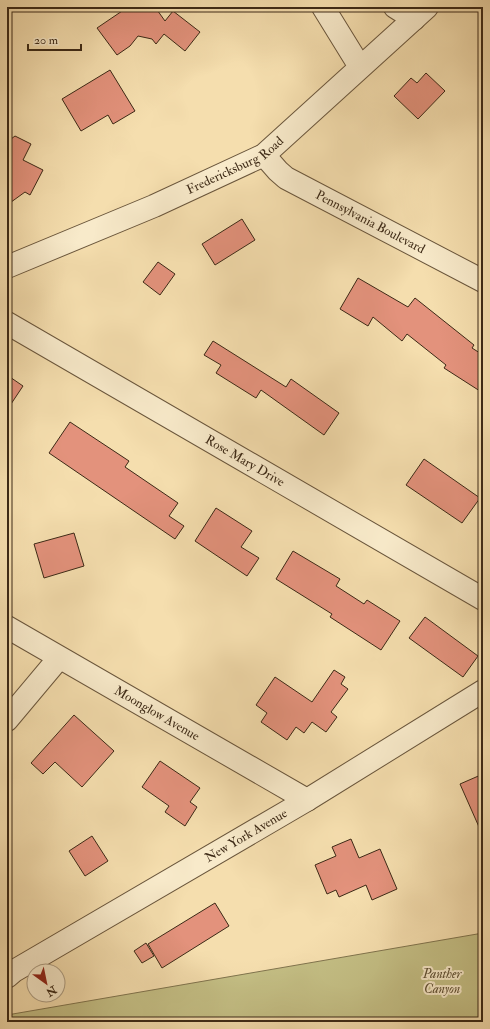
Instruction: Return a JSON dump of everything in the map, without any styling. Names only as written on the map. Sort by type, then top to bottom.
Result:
[{"type":"street","points":[[323,7],[360,67]]},
{"type":"street","points":[[395,7],[420,13]]},
{"type":"street","name":"Fredericksburg Road","points":[[7,267],[154,206],[264,155],[420,13]]},
{"type":"street","name":"Pennsylvania Boulevard","points":[[264,155],[278,172],[291,180],[483,282]]},
{"type":"street","name":"Rose Mary Drive","points":[[7,323],[483,599]]},
{"type":"street","name":"Moonglow Avenue","points":[[7,627],[306,800]]},
{"type":"street","points":[[7,720],[59,658]]},
{"type":"street","name":"New York Avenue","points":[[7,977],[14,971],[306,800],[483,691]]},
{"type":"green space","name":"Panther Canyon","points":[[483,933],[483,1022],[7,1022],[7,1015]]},
{"type":"building","points":[[128,7],[155,7],[165,21],[173,11],[200,32],[185,51],[164,34],[156,44],[152,39],[138,36],[130,46],[117,55],[97,28]]},
{"type":"building","points":[[110,70],[135,111],[113,124],[108,115],[81,131],[62,99]]},
{"type":"building","points":[[426,73],[445,91],[418,119],[394,96],[411,78],[417,83]]},
{"type":"building","points":[[15,136],[31,144],[23,160],[43,170],[30,195],[25,192],[7,205],[7,146],[11,139]]},
{"type":"building","points":[[242,219],[255,240],[215,265],[202,244]]},
{"type":"building","points":[[158,262],[175,274],[160,295],[143,282]]},
{"type":"building","points":[[358,278],[408,307],[415,298],[474,345],[472,348],[483,355],[483,393],[444,368],[446,365],[407,334],[402,341],[373,317],[368,326],[340,309]]},
{"type":"building","points":[[213,341],[286,387],[291,379],[339,413],[324,435],[261,390],[256,398],[216,373],[221,365],[204,355]]},
{"type":"building","points":[[7,375],[23,386],[7,410]]},
{"type":"building","points":[[70,422],[129,461],[125,467],[178,503],[169,516],[184,526],[175,539],[49,453]]},
{"type":"building","points":[[424,459],[480,498],[462,523],[406,485]]},
{"type":"building","points":[[216,508],[252,531],[241,547],[259,558],[247,576],[195,541]]},
{"type":"building","points":[[74,533],[84,566],[44,578],[34,544]]},
{"type":"building","points":[[293,551],[340,579],[336,586],[364,604],[367,600],[400,621],[381,650],[330,617],[332,614],[276,579]]},
{"type":"building","points":[[425,617],[478,656],[463,677],[409,638]]},
{"type":"building","points":[[334,670],[345,677],[341,684],[348,689],[331,712],[337,717],[326,732],[312,722],[304,733],[296,727],[287,740],[261,722],[267,713],[256,705],[275,677],[312,702]]},
{"type":"building","points":[[74,715],[114,751],[82,787],[55,762],[43,774],[31,763]]},
{"type":"building","points":[[160,761],[200,788],[190,802],[197,807],[185,826],[165,812],[169,806],[142,787]]},
{"type":"building","points":[[483,774],[483,836],[460,784]]},
{"type":"building","points":[[92,836],[108,861],[85,876],[69,851]]},
{"type":"building","points":[[351,839],[359,858],[380,849],[397,889],[372,900],[366,885],[339,897],[336,890],[327,894],[315,865],[336,856],[332,847]]},
{"type":"building","points":[[215,903],[229,926],[162,968],[148,944]]},
{"type":"building","points":[[146,943],[154,956],[142,963],[134,951]]}]
